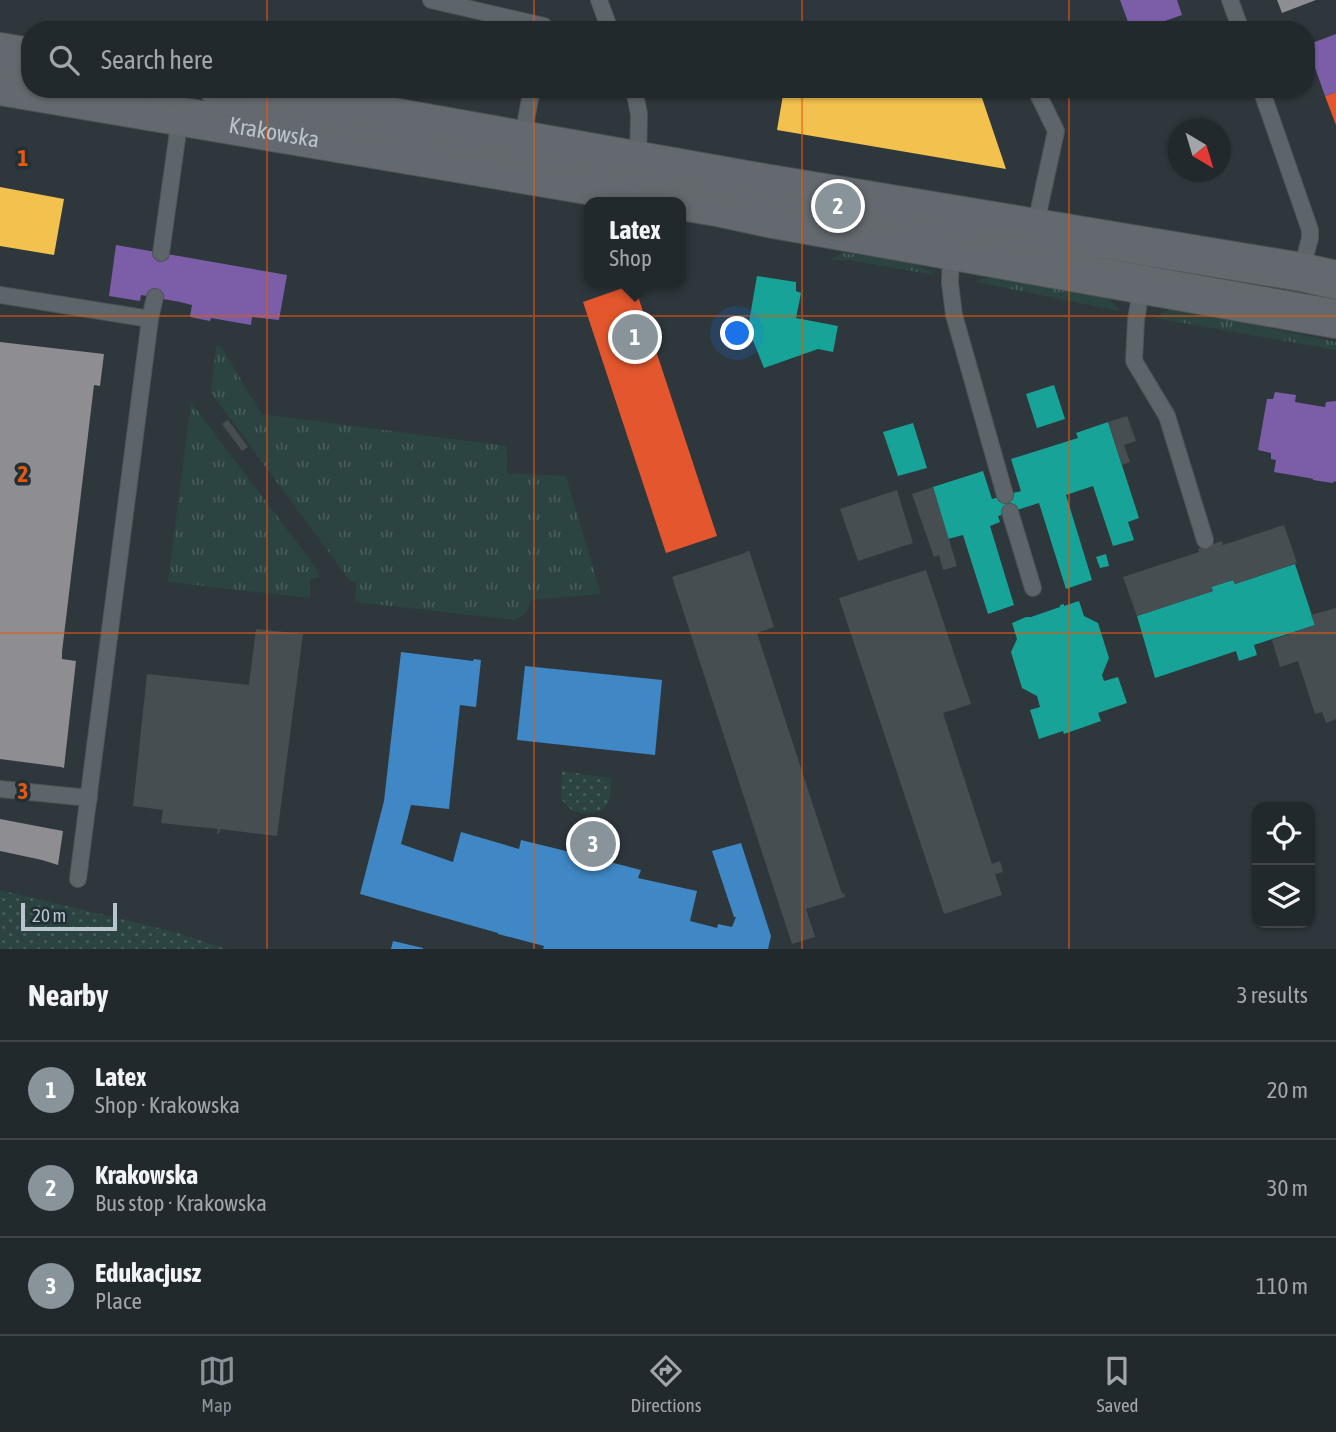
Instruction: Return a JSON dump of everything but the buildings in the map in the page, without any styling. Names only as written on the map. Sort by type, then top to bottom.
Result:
[{"type":"main road","points":[[0,52],[21,56]]},
{"type":"main road","name":"Krakowska","points":[[0,86],[21,90]]},
{"type":"main road","name":"Krakowska","points":[[70,98],[657,197]]},
{"type":"main road","name":"Krakowska","points":[[276,98],[1318,276]]},
{"type":"main road","name":"Krakowska","points":[[686,202],[1336,319]]},
{"type":"lane","points":[[431,0],[522,21]]},
{"type":"lane","points":[[599,0],[607,21]]},
{"type":"lane","points":[[1230,0],[1238,21]]},
{"type":"lane","points":[[522,141],[530,98]]},
{"type":"lane","points":[[636,98],[639,114],[638,161]]},
{"type":"lane","points":[[1035,228],[1056,131],[1040,98]]},
{"type":"lane","points":[[1264,98],[1310,230],[1318,276]]},
{"type":"lane","points":[[161,253],[180,117]]},
{"type":"lane","points":[[951,251],[950,284],[954,315],[1005,495]]},
{"type":"lane","points":[[1142,285],[1136,320],[1135,361],[1167,416],[1205,540]]},
{"type":"lane","points":[[0,295],[150,319]]},
{"type":"lane","points":[[78,879],[155,297]]},
{"type":"lane","points":[[1010,512],[1034,588]]},
{"type":"lane","points":[[0,789],[89,798]]},
{"type":"green space","points":[[843,253],[919,266],[935,275],[849,260],[829,260]]},
{"type":"green space","points":[[992,277],[1102,296],[1111,301],[1119,311],[976,282]]},
{"type":"green space","points":[[1178,309],[1336,342],[1336,350],[1155,318],[1165,311]]},
{"type":"green space","points":[[220,345],[262,414],[507,446],[507,473],[566,476],[601,594],[532,600],[525,614],[515,620],[355,602],[356,582],[350,581],[211,393],[216,346]]},
{"type":"green space","points":[[191,402],[314,565],[320,577],[310,579],[310,598],[168,582]]},
{"type":"green space","points":[[562,771],[611,778],[610,796],[606,806],[600,811],[586,814],[570,809],[561,799]]},
{"type":"green space","points":[[0,890],[171,931],[227,949],[0,949]]},
{"type":"tram line","points":[[0,62],[21,66]]},
{"type":"tram line","points":[[0,76],[21,80]]},
{"type":"tram line","points":[[127,98],[1336,305]]},
{"type":"tram line","points":[[208,98],[1336,292]]},
{"type":"place","name":"Krakowska","points":[[838,206]]},
{"type":"place","name":"Latex","points":[[635,337]]},
{"type":"place","name":"Edukacjusz","points":[[593,844]]}]
